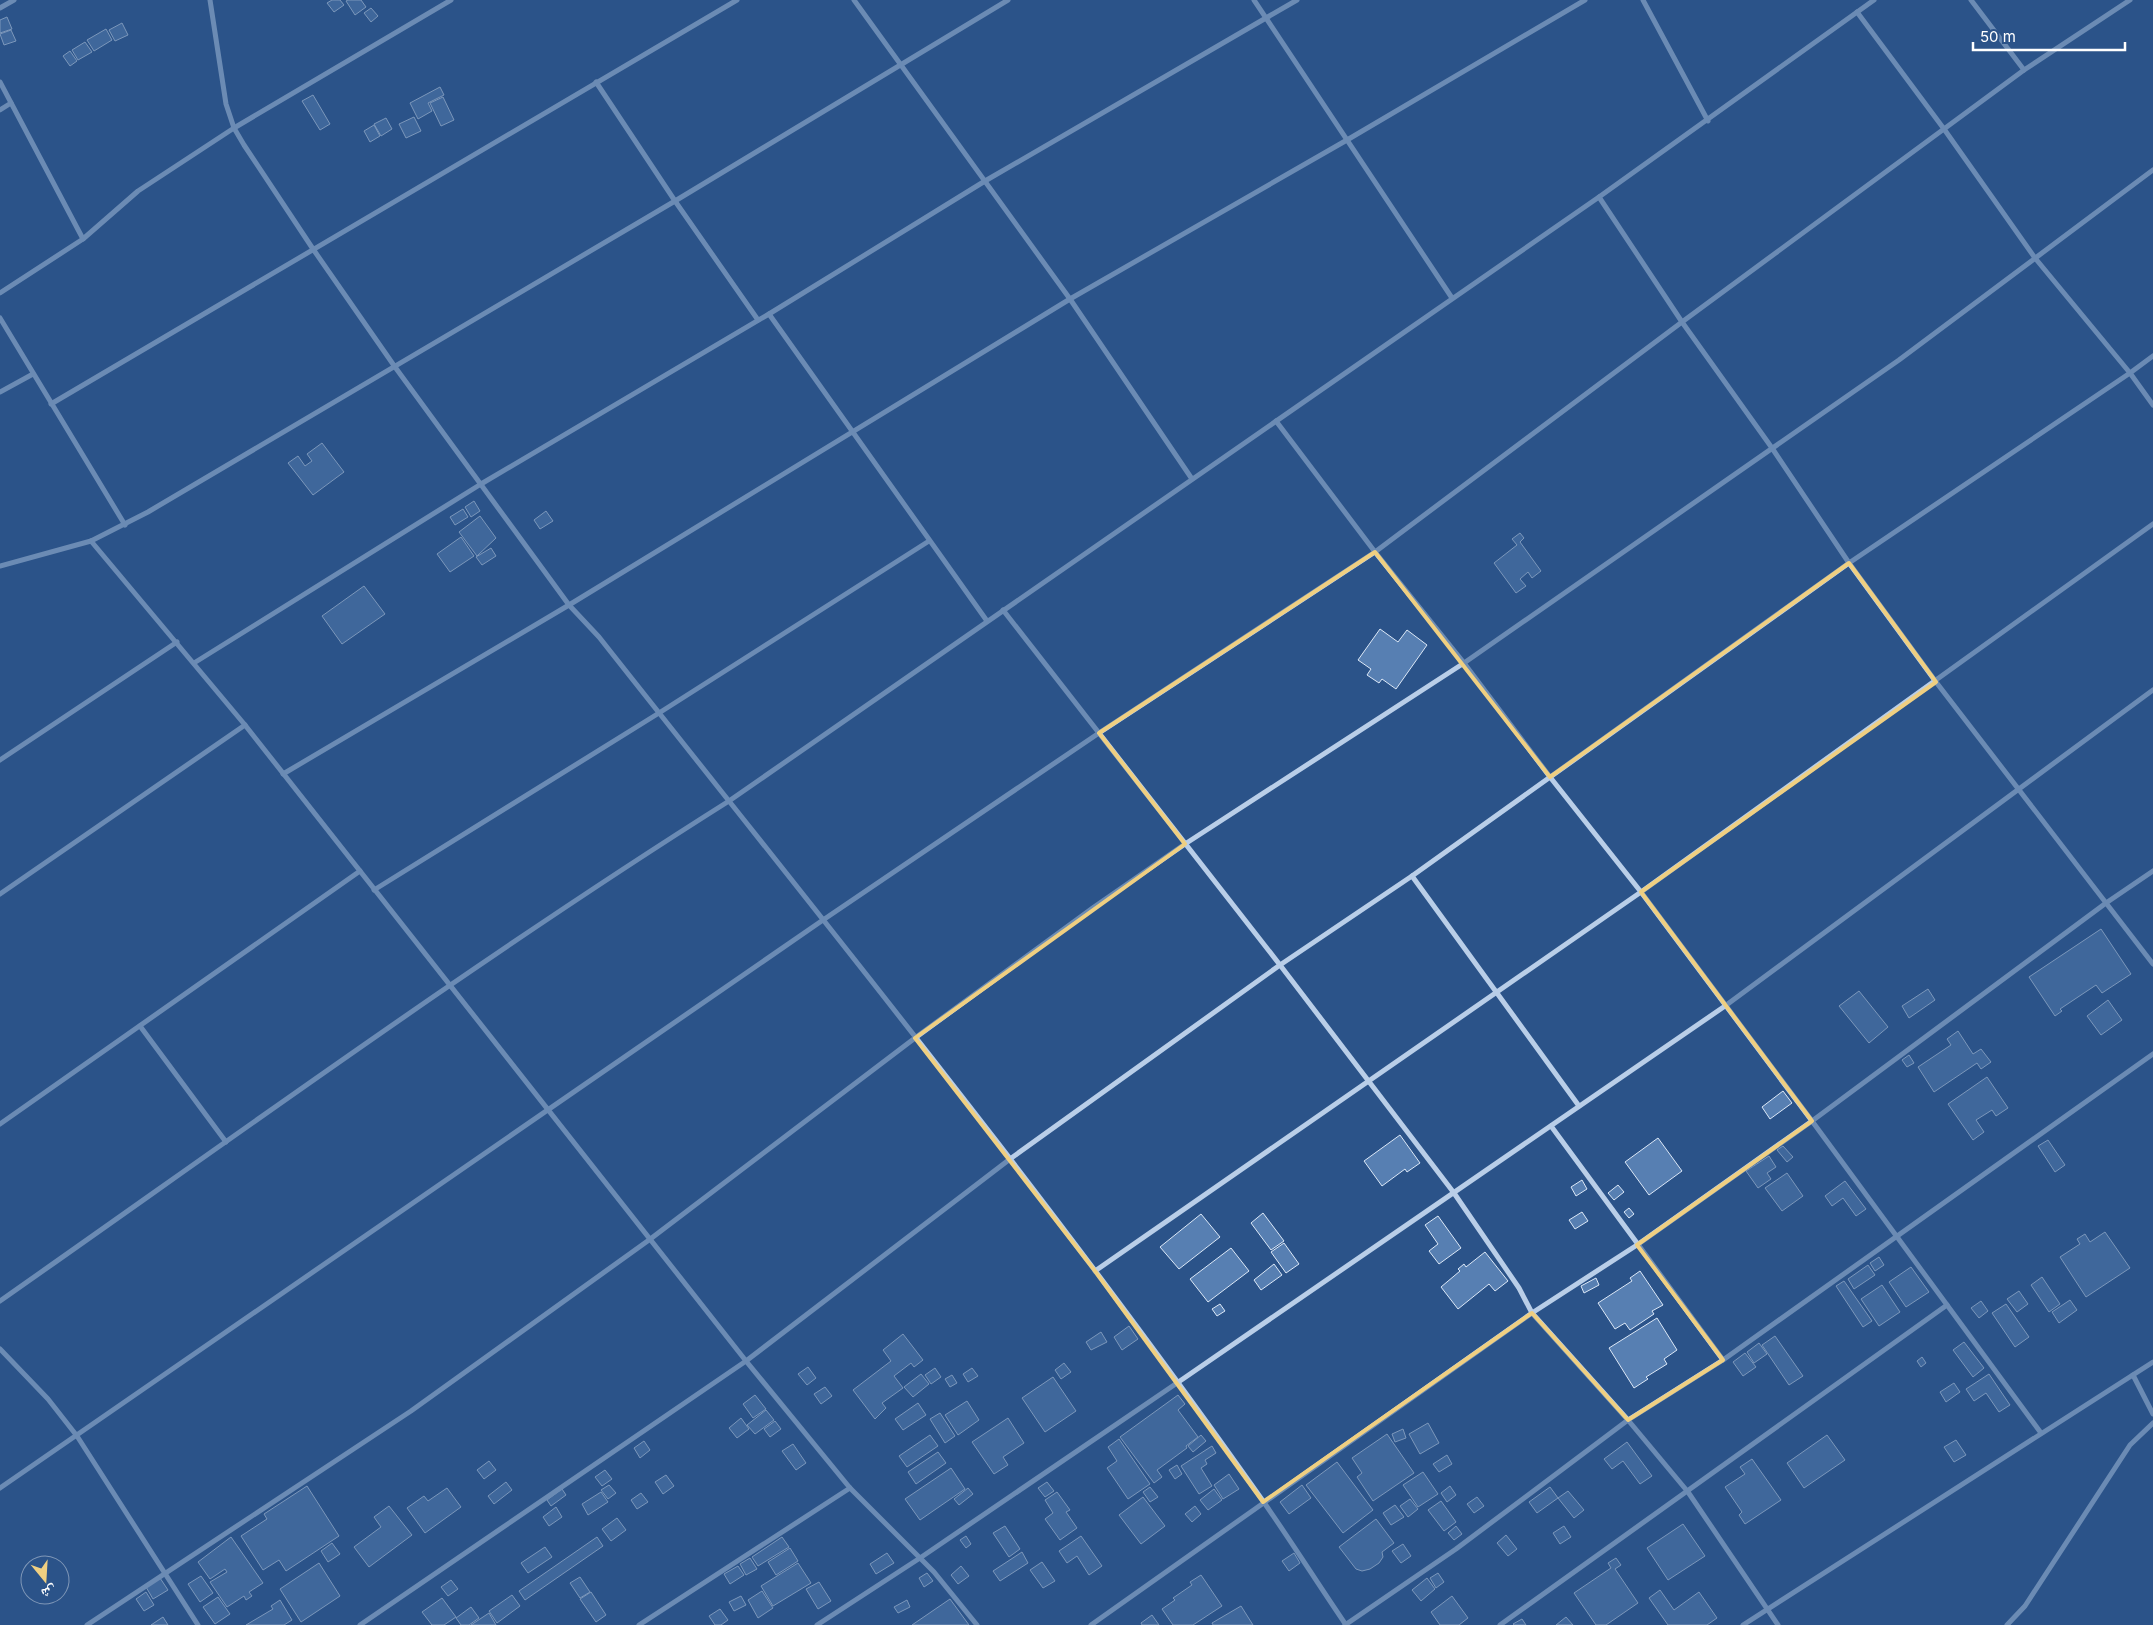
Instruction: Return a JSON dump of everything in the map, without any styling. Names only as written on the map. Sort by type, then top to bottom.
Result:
[{"type":"street","points":[[0,8],[14,0]]},
{"type":"street","points":[[210,0],[226,104],[234,128],[313,249],[396,367],[569,605],[599,637],[823,920],[1095,1271],[1263,1502],[1345,1625],[1456,1549],[1628,1420],[1722,1360],[2153,1054]]},
{"type":"street","points":[[0,293],[83,239],[138,192],[234,128],[451,0]]},
{"type":"street","points":[[51,404],[737,0]]},
{"type":"street","points":[[854,0],[1070,299],[1192,480]]},
{"type":"street","points":[[0,566],[91,540],[125,525],[396,367],[1008,0]]},
{"type":"street","points":[[1254,0],[1452,298]]},
{"type":"street","points":[[194,663],[481,484],[769,314],[985,181],[1297,0]]},
{"type":"street","points":[[283,774],[569,605],[1070,299],[1347,140],[1585,0]]},
{"type":"street","points":[[1643,0],[1708,121]]},
{"type":"street","points":[[0,1301],[448,986],[649,851],[729,801],[1192,480],[1708,121],[1874,0]]},
{"type":"street","points":[[1971,0],[2024,70]]},
{"type":"street","points":[[0,1488],[823,920],[1099,733],[1375,552],[1682,322],[2024,70],[2130,0]]},
{"type":"street","points":[[1857,12],[1944,129],[2035,258],[2130,373],[2153,405]]},
{"type":"street","points":[[0,82],[83,239]]},
{"type":"street","points":[[596,82],[675,201],[758,320]]},
{"type":"street","points":[[0,110],[11,103]]},
{"type":"street","points":[[87,1625],[411,1411],[649,1240],[914,1038],[1094,907],[1185,844],[1464,663],[1899,360],[2153,170]]},
{"type":"street","points":[[1599,197],[1682,322],[1772,448],[1849,563],[1936,682],[2153,964]]},
{"type":"street","points":[[769,314],[987,621]]},
{"type":"street","points":[[0,318],[125,525]]},
{"type":"street","points":[[360,1625],[746,1361],[1010,1159],[1280,965],[1412,876],[1849,563],[2153,356]]},
{"type":"street","points":[[0,392],[33,374]]},
{"type":"street","points":[[1276,421],[1375,552],[1464,663],[1550,777],[1641,892],[2041,1433]]},
{"type":"street","points":[[1095,1271],[1497,994],[1936,682],[2153,524]]},
{"type":"street","points":[[91,540],[245,725],[448,986],[746,1361],[850,1488],[934,1572],[977,1625]]},
{"type":"street","points":[[374,890],[659,713],[929,541]]},
{"type":"street","points":[[1003,610],[1280,965],[1454,1192],[1519,1288],[1532,1314],[1628,1420],[1688,1492],[1769,1608],[1778,1625]]},
{"type":"street","points":[[0,760],[177,642]]},
{"type":"street","points":[[817,1625],[920,1558],[1177,1383],[1725,1006],[2017,788],[2153,690]]},
{"type":"street","points":[[0,894],[245,725]]},
{"type":"street","points":[[1091,1625],[1532,1314],[1638,1246],[1812,1121],[2106,903],[2153,871]]},
{"type":"street","points":[[0,1124],[360,872]]},
{"type":"street","points":[[1412,876],[1579,1106]]},
{"type":"street","points":[[140,1026],[226,1142]]},
{"type":"street","points":[[1551,1126],[1722,1360]]},
{"type":"street","points":[[1500,1625],[1947,1305]]},
{"type":"street","points":[[0,1349],[48,1398],[77,1436],[198,1625]]},
{"type":"street","points":[[1742,1625],[2153,1362]]},
{"type":"street","points":[[2133,1375],[2153,1414]]},
{"type":"street","points":[[2007,1625],[2025,1606],[2130,1445],[2153,1423]]},
{"type":"street","points":[[639,1625],[850,1488]]},
{"type":"highlighted area","points":[[1375,552],[1550,777],[1849,563],[1936,682],[1641,892],[1812,1121],[1637,1245],[1723,1360],[1628,1420],[1532,1313],[1263,1502],[1095,1271],[915,1038],[1185,844],[1099,733]]},
{"type":"building","points":[[332,0],[340,0],[344,5],[334,12],[327,3]]},
{"type":"building","points":[[361,0],[366,7],[355,15],[346,1]]},
{"type":"building","points":[[371,8],[378,16],[371,22],[364,13]]},
{"type":"building","points":[[7,17],[12,29],[0,33],[0,20]]},
{"type":"building","points":[[122,23],[128,35],[115,41],[109,30]]},
{"type":"building","points":[[106,29],[112,40],[94,51],[87,40]]},
{"type":"building","points":[[11,30],[16,41],[4,45],[0,34]]},
{"type":"building","points":[[85,42],[92,52],[78,60],[72,50]]},
{"type":"building","points":[[70,51],[77,61],[70,66],[63,56]]},
{"type":"building","points":[[440,87],[444,95],[428,103],[432,111],[418,119],[410,103]]},
{"type":"building","points":[[313,95],[330,124],[320,130],[302,101]]},
{"type":"building","points":[[443,97],[454,120],[441,126],[430,103]]},
{"type":"building","points":[[414,117],[421,131],[406,138],[399,124]]},
{"type":"building","points":[[386,118],[392,129],[381,136],[374,124]]},
{"type":"building","points":[[374,125],[380,136],[370,142],[364,131]]},
{"type":"building","points":[[322,443],[344,472],[313,495],[288,463],[298,456],[305,466],[312,461],[307,454]]},
{"type":"building","points":[[474,501],[480,511],[471,517],[465,507]]},
{"type":"building","points":[[463,509],[468,517],[455,525],[450,517]]},
{"type":"building","points":[[546,511],[553,521],[540,529],[534,520]]},
{"type":"building","points":[[480,516],[496,538],[477,556],[459,532]]},
{"type":"building","points":[[1520,533],[1524,538],[1520,542],[1541,571],[1532,578],[1528,572],[1520,579],[1526,586],[1516,593],[1494,563],[1517,545],[1512,539]]},
{"type":"building","points":[[461,537],[474,556],[450,572],[437,554]]},
{"type":"building","points":[[491,548],[496,556],[482,565],[476,557]]},
{"type":"building","points":[[364,586],[385,614],[342,644],[322,616]]},
{"type":"building","points":[[1380,629],[1398,642],[1407,630],[1427,645],[1396,689],[1382,679],[1379,683],[1367,675],[1371,669],[1358,660]]},
{"type":"building","points":[[2101,929],[2131,974],[2102,993],[2096,985],[2060,1009],[2062,1011],[2055,1016],[2029,977]]},
{"type":"building","points":[[1928,989],[1935,1000],[1909,1018],[1902,1006]]},
{"type":"building","points":[[1859,991],[1888,1027],[1869,1043],[1839,1006]]},
{"type":"building","points":[[2108,1000],[2122,1020],[2101,1035],[2087,1016]]},
{"type":"building","points":[[1958,1031],[1973,1054],[1981,1049],[1991,1062],[1981,1069],[1977,1063],[1934,1092],[1918,1067],[1951,1045],[1947,1039]]},
{"type":"building","points":[[1909,1055],[1914,1063],[1907,1067],[1902,1060]]},
{"type":"building","points":[[1987,1077],[2008,1108],[1996,1116],[1992,1110],[1976,1120],[1984,1132],[1973,1140],[1948,1104]]},
{"type":"building","points":[[1783,1091],[1792,1103],[1770,1119],[1762,1107]]},
{"type":"building","points":[[1400,1135],[1420,1163],[1407,1172],[1405,1169],[1382,1186],[1364,1161]]},
{"type":"building","points":[[1658,1138],[1682,1171],[1649,1195],[1625,1162]]},
{"type":"building","points":[[2048,1140],[2065,1165],[2055,1172],[2038,1146]]},
{"type":"building","points":[[1783,1146],[1793,1157],[1787,1162],[1777,1150]]},
{"type":"building","points":[[1769,1156],[1776,1167],[1767,1173],[1771,1179],[1758,1188],[1746,1171]]},
{"type":"building","points":[[1787,1173],[1803,1196],[1782,1211],[1765,1188]]},
{"type":"building","points":[[1582,1180],[1587,1189],[1576,1196],[1571,1187]]},
{"type":"building","points":[[1845,1181],[1866,1209],[1856,1216],[1843,1198],[1832,1206],[1825,1196]]},
{"type":"building","points":[[1618,1185],[1624,1192],[1614,1200],[1608,1193]]},
{"type":"building","points":[[1629,1208],[1634,1214],[1629,1218],[1624,1212]]},
{"type":"building","points":[[1582,1212],[1588,1221],[1575,1229],[1569,1220]]},
{"type":"building","points":[[1263,1213],[1284,1241],[1271,1250],[1251,1223]]},
{"type":"building","points":[[1201,1214],[1220,1237],[1179,1269],[1160,1247]]},
{"type":"building","points":[[1438,1216],[1461,1248],[1439,1264],[1429,1251],[1438,1244],[1425,1225]]},
{"type":"building","points":[[2105,1232],[2130,1268],[2086,1297],[2060,1257],[2080,1244],[2077,1239],[2085,1234],[2090,1242]]},
{"type":"building","points":[[1284,1243],[1299,1264],[1286,1273],[1271,1252]]},
{"type":"building","points":[[1231,1248],[1249,1271],[1208,1302],[1190,1279]]},
{"type":"building","points":[[1485,1252],[1508,1281],[1495,1291],[1489,1284],[1458,1309],[1441,1287],[1460,1271],[1458,1269],[1464,1264],[1466,1267]]},
{"type":"building","points":[[1879,1257],[1884,1265],[1875,1271],[1870,1263]]},
{"type":"building","points":[[1274,1264],[1282,1275],[1261,1290],[1254,1280]]},
{"type":"building","points":[[1868,1265],[1875,1275],[1854,1289],[1848,1279]]},
{"type":"building","points":[[1911,1267],[1929,1292],[1906,1307],[1889,1282]]},
{"type":"building","points":[[1640,1271],[1663,1305],[1652,1311],[1654,1314],[1630,1330],[1625,1323],[1615,1329],[1598,1303],[1632,1281],[1630,1278]]},
{"type":"building","points":[[2042,1277],[2060,1304],[2049,1312],[2031,1285]]},
{"type":"building","points":[[1596,1278],[1599,1285],[1584,1293],[1581,1286]]},
{"type":"building","points":[[1844,1281],[1872,1321],[1863,1327],[1836,1286]]},
{"type":"building","points":[[1882,1285],[1900,1312],[1879,1326],[1861,1299]]},
{"type":"building","points":[[2019,1291],[2028,1304],[2017,1312],[2007,1299]]},
{"type":"building","points":[[2070,1300],[2077,1310],[2059,1323],[2052,1312]]},
{"type":"building","points":[[1981,1301],[1988,1311],[1979,1318],[1971,1308]]},
{"type":"building","points":[[1220,1304],[1225,1311],[1217,1316],[1212,1309]]},
{"type":"building","points":[[2006,1304],[2029,1337],[2015,1347],[1992,1313]]},
{"type":"building","points":[[1657,1318],[1677,1350],[1664,1359],[1667,1364],[1646,1377],[1648,1379],[1634,1388],[1609,1348]]},
{"type":"building","points":[[1129,1326],[1138,1339],[1122,1350],[1114,1337]]},
{"type":"building","points":[[1101,1332],[1107,1342],[1091,1350],[1086,1342]]},
{"type":"building","points":[[903,1334],[923,1360],[914,1367],[911,1363],[894,1376],[903,1388],[882,1403],[886,1408],[875,1419],[853,1390],[891,1361],[883,1350]]},
{"type":"building","points":[[1775,1336],[1803,1376],[1789,1385],[1762,1345]]},
{"type":"building","points":[[1964,1342],[1984,1368],[1973,1377],[1953,1350]]},
{"type":"building","points":[[1759,1343],[1767,1354],[1754,1363],[1747,1352]]},
{"type":"building","points":[[1745,1353],[1756,1367],[1743,1376],[1733,1362]]},
{"type":"building","points":[[1922,1357],[1926,1363],[1921,1367],[1917,1361]]},
{"type":"building","points":[[1064,1363],[1071,1372],[1061,1379],[1055,1370]]},
{"type":"building","points":[[808,1367],[816,1378],[807,1385],[798,1374]]},
{"type":"building","points":[[935,1368],[941,1377],[931,1384],[925,1375]]},
{"type":"building","points":[[972,1368],[978,1376],[968,1382],[963,1374]]},
{"type":"building","points":[[921,1374],[929,1384],[913,1397],[904,1387]]},
{"type":"building","points":[[1989,1374],[2010,1405],[1999,1412],[1986,1393],[1974,1401],[1966,1389]]},
{"type":"building","points":[[952,1375],[957,1383],[950,1387],[945,1379]]},
{"type":"building","points":[[1053,1377],[1076,1411],[1045,1432],[1022,1398]]},
{"type":"building","points":[[1954,1383],[1960,1392],[1946,1402],[1940,1392]]},
{"type":"building","points":[[825,1387],[832,1396],[821,1404],[814,1394]]},
{"type":"building","points":[[755,1395],[766,1409],[753,1418],[743,1404]]},
{"type":"building","points":[[1178,1395],[1185,1404],[1178,1410],[1198,1437],[1186,1446],[1187,1448],[1157,1470],[1162,1477],[1154,1483],[1120,1437]]},
{"type":"building","points":[[967,1401],[979,1420],[958,1435],[945,1415]]},
{"type":"building","points":[[918,1403],[926,1415],[903,1430],[895,1419]]},
{"type":"building","points":[[766,1410],[774,1420],[755,1434],[747,1425]]},
{"type":"building","points":[[940,1413],[955,1436],[945,1443],[930,1419]]},
{"type":"building","points":[[741,1418],[749,1429],[737,1438],[729,1428]]},
{"type":"building","points":[[1008,1418],[1024,1443],[1003,1457],[1008,1465],[994,1474],[972,1442]]},
{"type":"building","points":[[775,1421],[781,1429],[770,1437],[764,1429]]},
{"type":"building","points":[[1428,1423],[1439,1443],[1420,1454],[1409,1434]]},
{"type":"building","points":[[1403,1429],[1406,1438],[1395,1442],[1392,1434]]},
{"type":"building","points":[[1387,1434],[1414,1473],[1373,1501],[1357,1477],[1362,1473],[1352,1458]]},
{"type":"building","points":[[930,1435],[938,1446],[907,1467],[899,1456]]},
{"type":"building","points":[[1201,1435],[1206,1441],[1193,1452],[1188,1446]]},
{"type":"building","points":[[1827,1435],[1845,1460],[1804,1488],[1787,1463]]},
{"type":"building","points":[[1119,1439],[1150,1484],[1128,1499],[1107,1468],[1117,1461],[1108,1447]]},
{"type":"building","points":[[1956,1440],[1966,1455],[1954,1462],[1944,1447]]},
{"type":"building","points":[[644,1441],[650,1450],[640,1458],[634,1448]]},
{"type":"building","points":[[1627,1442],[1652,1476],[1640,1484],[1623,1461],[1612,1469],[1604,1459]]},
{"type":"building","points":[[793,1444],[806,1463],[796,1470],[782,1451]]},
{"type":"building","points":[[1212,1446],[1216,1453],[1205,1460],[1207,1464],[1201,1468],[1212,1486],[1199,1494],[1181,1466]]},
{"type":"building","points":[[938,1452],[946,1463],[916,1484],[908,1472]]},
{"type":"building","points":[[1447,1455],[1452,1464],[1439,1472],[1433,1464]]},
{"type":"building","points":[[1752,1459],[1781,1500],[1745,1524],[1739,1515],[1742,1512],[1725,1487],[1745,1474],[1740,1467]]},
{"type":"building","points":[[489,1461],[496,1470],[484,1479],[477,1470]]},
{"type":"building","points":[[1337,1462],[1373,1510],[1343,1533],[1306,1485]]},
{"type":"building","points":[[1177,1465],[1182,1474],[1175,1479],[1169,1470]]},
{"type":"building","points":[[951,1468],[965,1489],[920,1520],[905,1499]]},
{"type":"building","points":[[605,1470],[612,1479],[602,1486],[595,1477]]},
{"type":"building","points":[[1423,1472],[1438,1494],[1418,1507],[1403,1485]]},
{"type":"building","points":[[1229,1474],[1239,1489],[1223,1499],[1214,1485]]},
{"type":"building","points":[[666,1475],[674,1486],[663,1494],[655,1482]]},
{"type":"building","points":[[506,1482],[512,1490],[494,1504],[488,1496]]},
{"type":"building","points":[[1047,1482],[1054,1491],[1045,1497],[1038,1488]]},
{"type":"building","points":[[609,1485],[616,1493],[608,1499],[601,1490]]},
{"type":"building","points":[[1302,1485],[1311,1498],[1289,1514],[1280,1502]]},
{"type":"building","points":[[307,1486],[339,1536],[286,1571],[279,1560],[263,1570],[241,1536],[267,1519],[264,1514]]},
{"type":"building","points":[[1450,1486],[1456,1495],[1447,1502],[1441,1493]]},
{"type":"building","points":[[1150,1487],[1158,1497],[1150,1502],[1143,1492]]},
{"type":"building","points":[[1550,1487],[1558,1498],[1537,1513],[1529,1502]]},
{"type":"building","points":[[447,1488],[461,1507],[425,1533],[407,1508],[424,1496],[428,1501]]},
{"type":"building","points":[[968,1488],[973,1494],[959,1505],[954,1499]]},
{"type":"building","points":[[562,1489],[566,1495],[551,1506],[547,1500]]},
{"type":"building","points":[[1214,1489],[1222,1500],[1208,1510],[1200,1500]]},
{"type":"building","points":[[1568,1491],[1584,1510],[1574,1518],[1558,1498]]},
{"type":"building","points":[[601,1492],[608,1502],[588,1515],[582,1504]]},
{"type":"building","points":[[1057,1492],[1070,1510],[1066,1512],[1077,1528],[1060,1540],[1045,1519],[1053,1513],[1045,1500]]},
{"type":"building","points":[[641,1493],[648,1502],[637,1509],[631,1500]]},
{"type":"building","points":[[1143,1497],[1165,1526],[1141,1544],[1119,1515]]},
{"type":"building","points":[[1477,1497],[1484,1506],[1474,1513],[1467,1504]]},
{"type":"building","points":[[1410,1499],[1418,1509],[1408,1517],[1400,1506]]},
{"type":"building","points":[[1441,1501],[1456,1522],[1444,1531],[1428,1510]]},
{"type":"building","points":[[1395,1505],[1404,1517],[1391,1525],[1383,1513]]},
{"type":"building","points":[[389,1506],[412,1535],[369,1567],[354,1547],[381,1527],[374,1517]]},
{"type":"building","points":[[1195,1506],[1201,1514],[1192,1522],[1185,1514]]},
{"type":"building","points":[[556,1507],[562,1517],[549,1526],[543,1517]]},
{"type":"building","points":[[617,1518],[626,1530],[611,1541],[602,1529]]},
{"type":"building","points":[[1376,1519],[1394,1543],[1382,1552],[1383,1557],[1379,1563],[1370,1569],[1362,1571],[1356,1569],[1339,1547]]},
{"type":"building","points":[[1683,1524],[1705,1556],[1668,1580],[1647,1548]]},
{"type":"building","points":[[1005,1526],[1020,1549],[1009,1557],[993,1533]]},
{"type":"building","points":[[1456,1526],[1462,1534],[1454,1540],[1448,1533]]},
{"type":"building","points":[[1564,1526],[1571,1537],[1560,1544],[1553,1533]]},
{"type":"building","points":[[1506,1535],[1517,1549],[1508,1556],[1497,1543]]},
{"type":"building","points":[[966,1536],[971,1544],[966,1548],[960,1540]]},
{"type":"building","points":[[1081,1536],[1102,1566],[1089,1575],[1077,1556],[1067,1563],[1059,1551]]},
{"type":"building","points":[[231,1537],[263,1583],[249,1592],[252,1596],[246,1600],[244,1596],[227,1607],[210,1582],[227,1572],[225,1569],[210,1579],[198,1562]]},
{"type":"building","points":[[597,1537],[603,1546],[525,1600],[519,1591]]},
{"type":"building","points":[[782,1537],[789,1547],[758,1566],[752,1557]]},
{"type":"building","points":[[332,1543],[340,1554],[328,1562],[321,1551]]},
{"type":"building","points":[[1403,1544],[1411,1556],[1401,1563],[1392,1551]]},
{"type":"building","points":[[545,1547],[552,1557],[528,1573],[521,1563]]},
{"type":"building","points":[[790,1548],[798,1561],[776,1575],[768,1562]]},
{"type":"building","points":[[1022,1552],[1028,1563],[1000,1581],[993,1571]]},
{"type":"building","points":[[887,1553],[894,1563],[876,1574],[870,1564]]},
{"type":"building","points":[[1294,1553],[1300,1563],[1289,1571],[1282,1561]]},
{"type":"building","points":[[750,1558],[757,1569],[746,1575],[740,1564]]},
{"type":"building","points":[[1616,1558],[1621,1565],[1615,1569],[1638,1603],[1606,1625],[1596,1625],[1574,1593],[1611,1568],[1608,1563]]},
{"type":"building","points":[[1042,1562],[1055,1581],[1043,1588],[1030,1570]]},
{"type":"building","points":[[319,1563],[340,1596],[301,1622],[280,1589]]},
{"type":"building","points":[[798,1563],[811,1583],[773,1606],[761,1586]]},
{"type":"building","points":[[738,1566],[744,1575],[730,1584],[724,1574]]},
{"type":"building","points":[[961,1566],[969,1576],[958,1584],[951,1575]]},
{"type":"building","points":[[927,1573],[933,1581],[924,1587],[919,1578]]},
{"type":"building","points":[[1438,1573],[1444,1582],[1436,1588],[1430,1578]]},
{"type":"building","points":[[1201,1575],[1222,1606],[1193,1625],[1173,1625],[1162,1609],[1175,1600],[1173,1598],[1192,1585],[1190,1582]]},
{"type":"building","points":[[201,1576],[213,1593],[200,1602],[188,1584]]},
{"type":"building","points":[[580,1577],[590,1592],[580,1598],[570,1583]]},
{"type":"building","points":[[160,1578],[168,1590],[153,1599],[146,1587]]},
{"type":"building","points":[[1427,1578],[1435,1589],[1421,1601],[1412,1590]]},
{"type":"building","points":[[451,1580],[458,1589],[448,1596],[441,1587]]},
{"type":"building","points":[[819,1582],[831,1601],[818,1609],[806,1589]]},
{"type":"building","points":[[1660,1590],[1674,1610],[1699,1592],[1717,1618],[1707,1625],[1668,1625],[1649,1598]]},
{"type":"building","points":[[762,1591],[773,1608],[758,1618],[748,1600]]},
{"type":"building","points":[[146,1592],[154,1605],[144,1611],[136,1599]]},
{"type":"building","points":[[591,1592],[606,1615],[596,1622],[580,1599]]},
{"type":"building","points":[[512,1595],[520,1606],[497,1623],[489,1611]]},
{"type":"building","points":[[741,1596],[746,1605],[734,1611],[729,1602]]},
{"type":"building","points":[[1452,1596],[1468,1618],[1459,1625],[1440,1625],[1431,1612]]},
{"type":"building","points":[[218,1597],[230,1614],[215,1624],[203,1607]]},
{"type":"building","points":[[442,1598],[456,1617],[444,1625],[432,1625],[422,1612]]},
{"type":"building","points":[[950,1599],[969,1625],[912,1625]]},
{"type":"building","points":[[280,1600],[292,1620],[284,1625],[246,1625],[273,1609],[271,1606]]},
{"type":"building","points":[[907,1600],[910,1607],[898,1613],[894,1607]]},
{"type":"building","points":[[1241,1606],[1253,1625],[1213,1625],[1212,1623]]},
{"type":"building","points":[[471,1607],[479,1618],[469,1625],[461,1625],[456,1618]]},
{"type":"building","points":[[720,1609],[728,1620],[721,1625],[715,1625],[709,1616]]},
{"type":"building","points":[[489,1613],[496,1625],[471,1625]]},
{"type":"building","points":[[1152,1615],[1159,1625],[1142,1625],[1141,1623]]},
{"type":"building","points":[[163,1617],[168,1625],[151,1625]]},
{"type":"building","points":[[1566,1617],[1573,1625],[1556,1625]]},
{"type":"building","points":[[1522,1619],[1526,1625],[1513,1624]]}]
